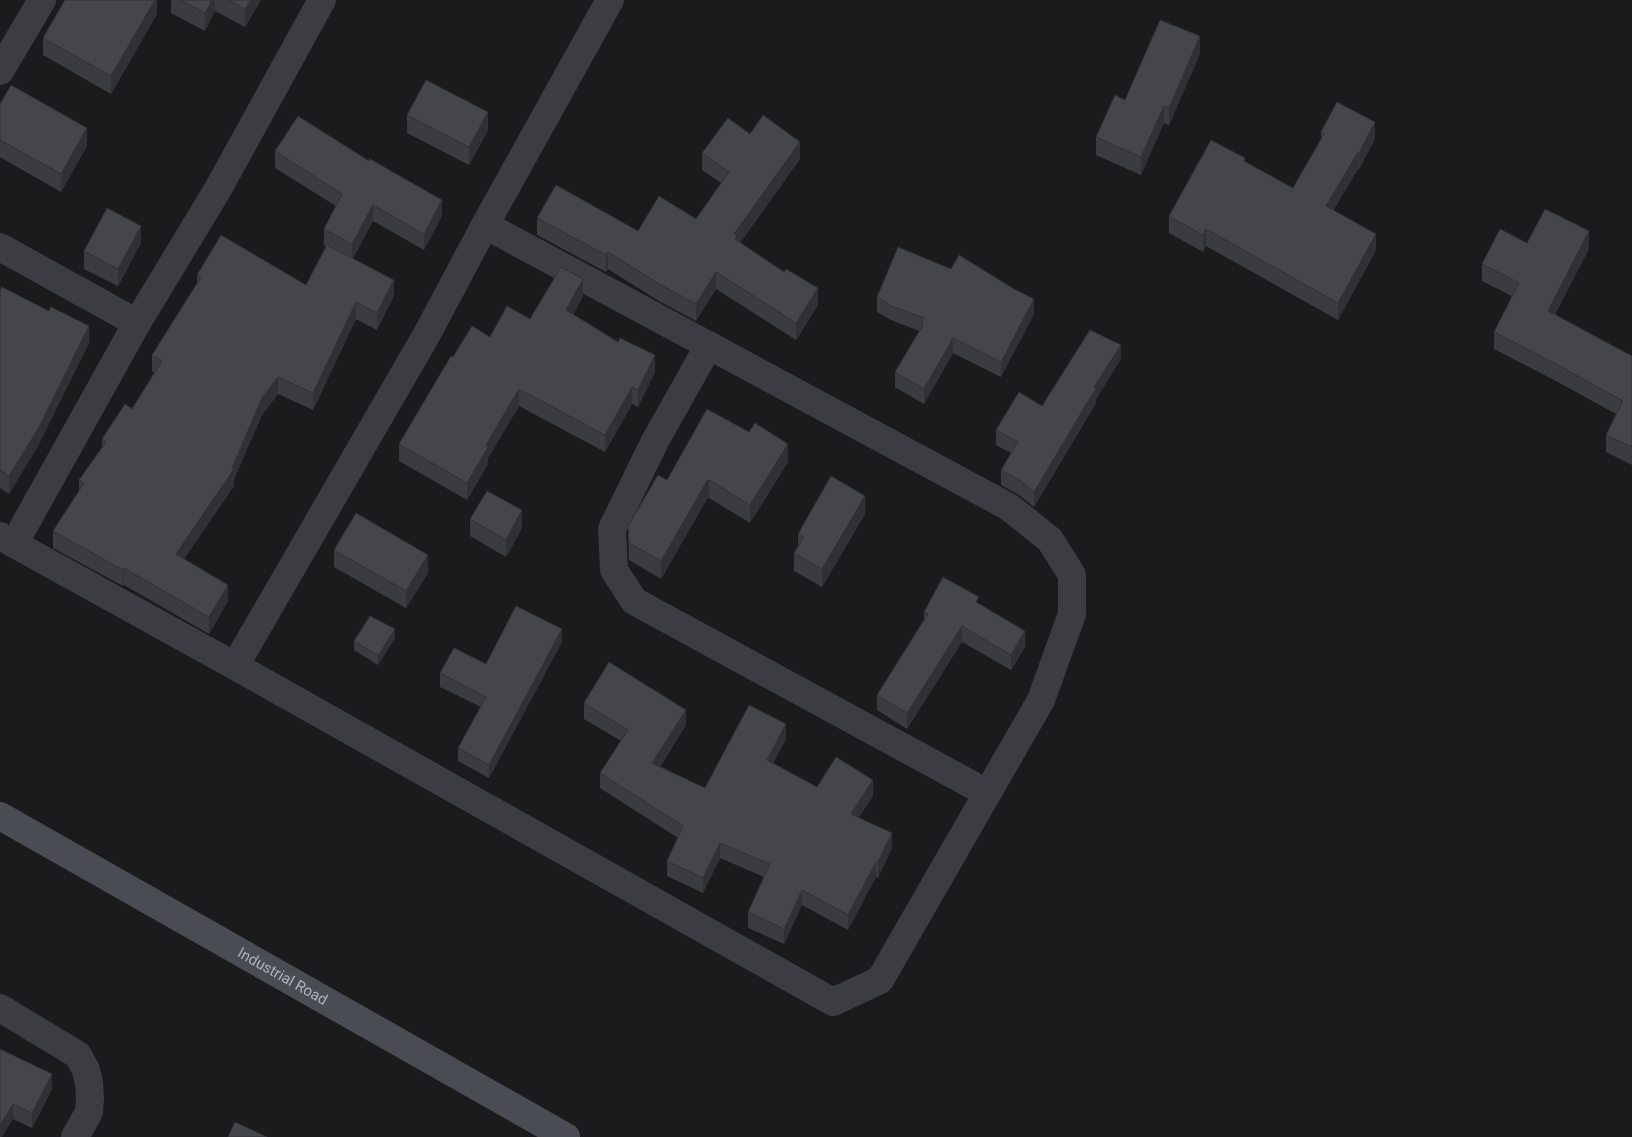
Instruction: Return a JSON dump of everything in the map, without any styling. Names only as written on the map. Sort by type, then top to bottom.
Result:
[{"type":"street","points":[[0,71],[42,0]]},
{"type":"street","points":[[322,0],[218,189],[7,540],[833,1002],[880,980],[1041,700],[1072,614],[1072,574],[1050,540],[1009,507],[485,225]]},
{"type":"street","points":[[235,666],[427,334],[485,225],[610,0]]},
{"type":"street","points":[[0,248],[137,323]]},
{"type":"street","points":[[709,345],[655,440],[612,529],[614,570],[634,601],[988,793]]},
{"type":"street","name":"Industrial Road","points":[[0,816],[566,1137]]},
{"type":"street","points":[[0,1008],[78,1055],[86,1070],[90,1098],[89,1112],[75,1137]]},
{"type":"building","points":[[65,0],[155,0],[111,76],[43,38]]},
{"type":"building","points":[[180,0],[212,0],[205,13]]},
{"type":"building","points":[[228,0],[251,0],[245,9]]},
{"type":"building","points":[[1160,20],[1200,36],[1169,108],[1164,106],[1141,157],[1096,137],[1115,95],[1125,100]]},
{"type":"building","points":[[426,80],[488,112],[469,147],[407,115]]},
{"type":"building","points":[[11,85],[87,128],[61,174],[0,140],[0,104]]},
{"type":"building","points":[[1337,102],[1375,122],[1359,153],[1326,206],[1376,234],[1338,303],[1206,229],[1203,235],[1169,216],[1211,140],[1245,158],[1244,161],[1293,188],[1324,134],[1321,132]]},
{"type":"building","points":[[763,115],[800,142],[734,234],[737,236],[735,239],[784,272],[786,269],[818,288],[796,323],[716,272],[696,304],[659,284],[608,252],[606,255],[537,218],[556,185],[638,231],[659,196],[696,219],[729,172],[702,153],[728,118],[750,134]]},
{"type":"building","points":[[298,116],[369,161],[370,159],[442,200],[424,234],[373,205],[352,244],[324,229],[342,194],[275,151]]},
{"type":"building","points":[[107,208],[141,226],[118,269],[84,251]]},
{"type":"building","points":[[1545,209],[1589,231],[1548,311],[1632,356],[1632,447],[1606,435],[1623,401],[1494,332],[1519,283],[1482,264],[1500,229],[1527,243]]},
{"type":"building","points":[[221,235],[306,285],[327,245],[394,280],[377,313],[356,302],[313,393],[278,377],[262,398],[232,468],[234,469],[176,554],[228,585],[209,617],[124,568],[123,570],[53,531],[84,483],[79,480],[106,442],[102,439],[125,404],[132,409],[162,361],[152,355],[201,277],[197,275]]},
{"type":"building","points":[[898,247],[951,269],[959,255],[1034,299],[1001,362],[953,338],[924,389],[895,372],[923,325],[921,324],[924,318],[891,306],[877,297]]},
{"type":"building","points":[[561,267],[583,279],[566,310],[618,342],[620,338],[655,355],[638,390],[632,387],[605,435],[519,389],[486,445],[488,447],[467,483],[399,444],[451,356],[453,357],[472,326],[490,337],[507,306],[530,319]]},
{"type":"building","points":[[2,287],[49,311],[51,307],[89,326],[38,429],[9,476],[0,470],[0,290]]},
{"type":"building","points":[[1090,330],[1121,345],[1094,387],[1096,388],[1034,492],[1019,480],[1001,470],[1018,442],[996,430],[1019,392],[1042,406]]},
{"type":"building","points":[[707,409],[749,432],[755,423],[788,444],[750,505],[709,480],[707,481],[661,561],[629,543],[628,526],[658,475],[667,480]]},
{"type":"building","points":[[831,476],[865,496],[822,569],[794,553],[804,537],[798,534]]},
{"type":"building","points":[[487,491],[522,510],[506,540],[470,519]]},
{"type":"building","points":[[356,513],[428,555],[406,591],[334,550]]},
{"type":"building","points":[[943,577],[979,597],[976,602],[1025,631],[1011,655],[962,626],[907,713],[877,695],[928,614],[924,612]]},
{"type":"building","points":[[516,606],[562,629],[489,765],[458,748],[486,697],[440,673],[454,648],[486,664]]},
{"type":"building","points":[[370,616],[395,629],[378,656],[354,641]]},
{"type":"building","points":[[609,662],[686,710],[652,763],[705,788],[749,705],[786,724],[767,760],[817,787],[836,757],[873,780],[851,814],[892,833],[848,915],[802,890],[784,929],[748,912],[770,864],[720,843],[703,878],[667,861],[683,826],[600,773],[628,730],[584,703]]},
{"type":"building","points":[[0,1049],[52,1074],[32,1113],[13,1104],[0,1126]]},
{"type":"building","points":[[235,1122],[267,1137],[228,1137]]}]
